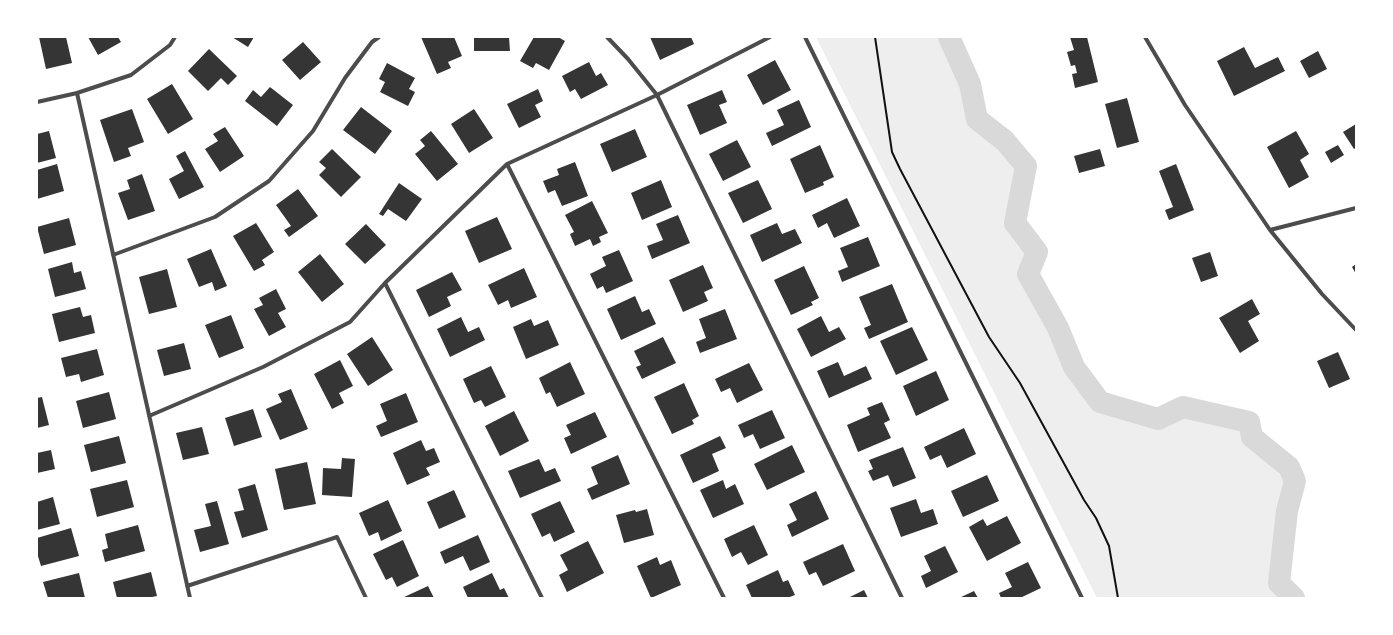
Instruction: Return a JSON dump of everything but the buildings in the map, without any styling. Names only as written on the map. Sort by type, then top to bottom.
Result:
[{"type":"street","points":[[37,102],[77,93],[131,75],[170,45],[175,37]]},
{"type":"street","points":[[113,255],[215,217],[269,181],[313,131],[345,78],[372,42],[379,37]]},
{"type":"street","points":[[607,37],[628,59],[657,96],[902,598]]},
{"type":"street","points":[[149,416],[263,367],[350,322],[385,283],[507,164],[657,96],[770,37]]},
{"type":"street","points":[[805,37],[1081,598]]},
{"type":"street","points":[[1145,37],[1185,105],[1270,230],[1322,294],[1356,330]]},
{"type":"street","points":[[77,93],[190,598]]},
{"type":"street","points":[[507,164],[724,598]]},
{"type":"street","points":[[1270,230],[1356,208]]},
{"type":"street","points":[[385,283],[542,598]]},
{"type":"street","points":[[187,586],[337,537],[366,598]]},
{"type":"path","points":[[875,37],[892,152],[989,337],[1020,383],[1084,500],[1096,518],[1109,546],[1118,598]]},
{"type":"shaded area","points":[[816,37],[949,37],[970,84],[977,119],[1005,141],[1026,166],[1015,223],[1037,252],[1028,274],[1058,328],[1075,367],[1100,402],[1158,419],[1183,407],[1249,422],[1252,437],[1289,467],[1295,481],[1287,511],[1279,583],[1294,598],[1097,598]]},
{"type":"waterway","points":[[949,37],[970,84],[977,119],[1005,141],[1026,166],[1015,223],[1037,252],[1028,274],[1058,328],[1074,367],[1100,402],[1158,419],[1183,407],[1249,422],[1252,437],[1289,467],[1295,481],[1287,511],[1279,583],[1294,598]]}]
